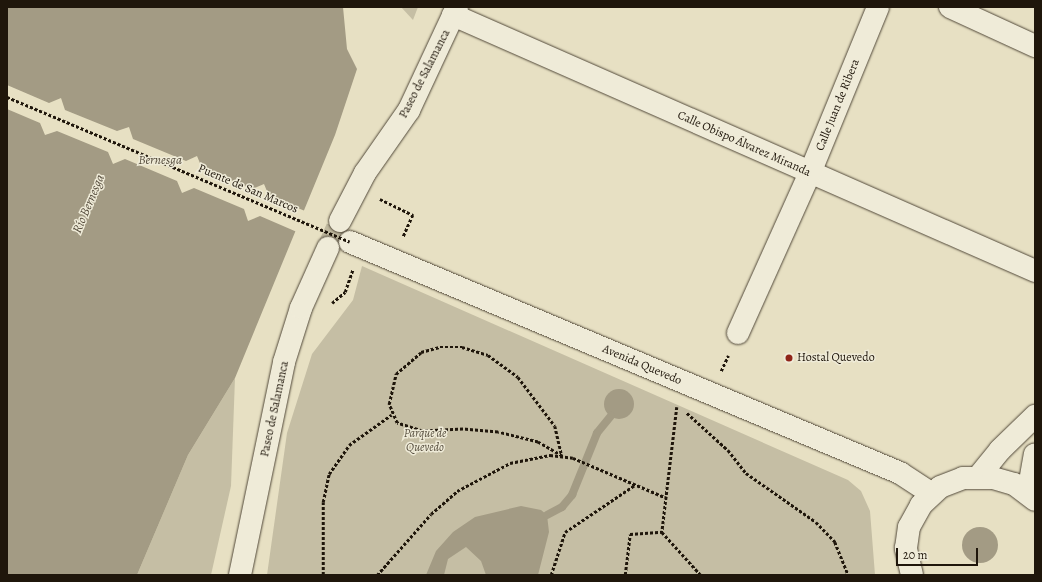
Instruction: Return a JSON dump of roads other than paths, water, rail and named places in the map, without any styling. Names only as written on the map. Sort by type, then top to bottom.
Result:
[{"type":"street","name":"Calle Juan de Ribera","points":[[738,333],[810,173],[878,7]]},
{"type":"street","points":[[950,7],[1035,46]]},
{"type":"street","name":"Calle Obispo Álvarez Miranda","points":[[455,11],[810,173],[1035,271]]},
{"type":"street","name":"Paseo de Salamanca","points":[[340,221],[365,172],[409,110],[455,11]]},
{"type":"street","name":"Avenida Quevedo","points":[[355,244],[900,474],[931,493]]},
{"type":"street","name":"Paseo de Salamanca","points":[[240,575],[284,362],[301,308],[328,248]]},
{"type":"street","points":[[979,476],[1000,450],[1035,416]]},
{"type":"street","points":[[912,575],[906,538],[914,515],[931,493],[954,480],[979,476],[1004,480],[1031,497],[1035,455]]},
{"type":"water","name":"Bernesga","points":[[7,7],[343,7],[347,49],[357,69],[335,135],[235,378],[188,455],[137,575],[7,575]]},
{"type":"water","points":[[619,389],[629,394],[634,404],[629,414],[619,419],[609,414],[604,404],[609,394]]},
{"type":"water","points":[[521,506],[541,510],[547,515],[549,532],[538,575],[486,575],[481,561],[466,547],[448,559],[444,575],[426,575],[436,551],[453,532],[475,517]]},
{"type":"water","points":[[980,527],[990,530],[995,535],[998,545],[995,555],[990,560],[980,563],[970,560],[965,555],[962,545],[965,535],[970,530]]},
{"type":"waterway","points":[[547,515],[562,507],[572,495],[597,433],[611,416]]},
{"type":"tunnel","points":[[328,248],[340,221]]},
{"type":"place","name":"Hostal Quevedo","points":[[789,358]]},
{"type":"water label","name":"Río Bernesga","points":[[89,204]]},
{"type":"park label","name":"Parque de Quevedo","points":[[425,441]]}]
